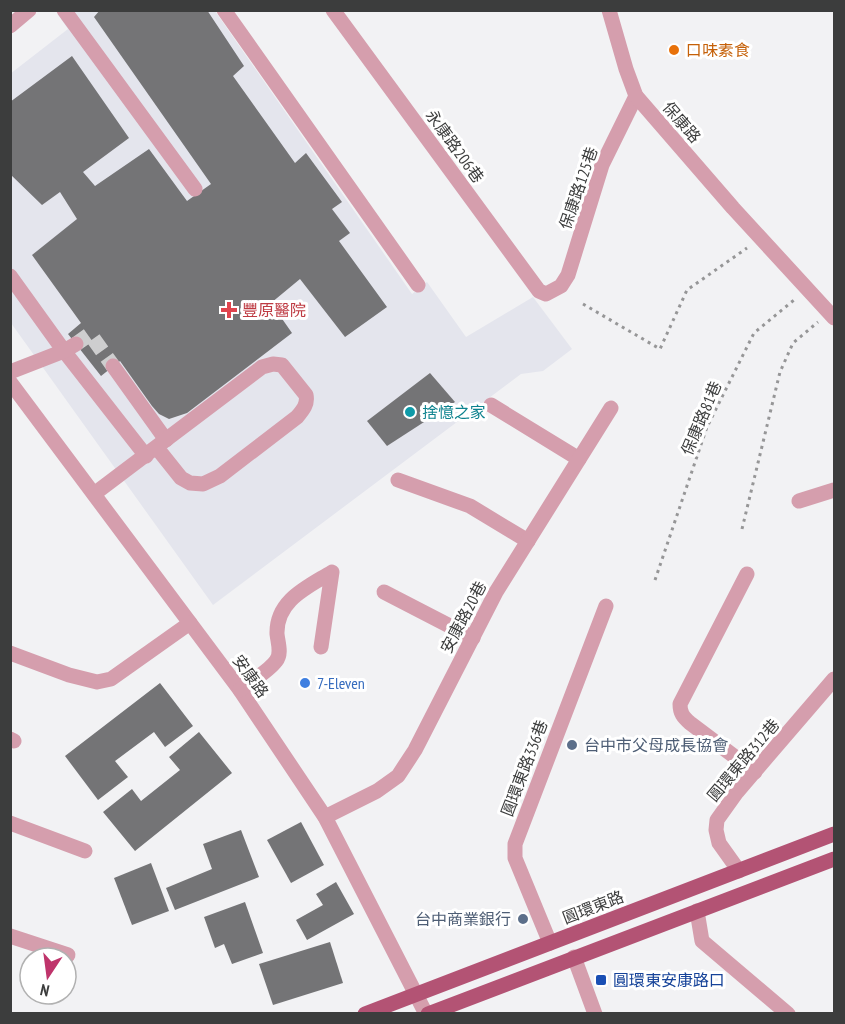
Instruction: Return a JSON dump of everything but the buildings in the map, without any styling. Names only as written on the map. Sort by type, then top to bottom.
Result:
[{"type":"main road","name":"圓環東路","points":[[365,1014],[834,834]]},
{"type":"main road","points":[[427,1014],[834,859]]},
{"type":"street","points":[[10,26],[29,10]]},
{"type":"street","points":[[64,10],[195,189]]},
{"type":"street","points":[[224,10],[418,285]]},
{"type":"street","name":"永康路206巷","points":[[333,10],[539,291],[546,294],[554,291]]},
{"type":"street","name":"保康路","points":[[609,10],[636,96],[832,316]]},
{"type":"street","name":"保康路125巷","points":[[554,291],[561,286],[568,275],[602,165],[636,96]]},
{"type":"street","points":[[10,276],[156,448],[181,478],[190,483],[209,482],[297,417],[304,408],[306,395],[282,365],[267,365],[156,448],[94,494]]},
{"type":"street","points":[[10,372],[70,347]]},
{"type":"street","points":[[113,366],[156,448]]},
{"type":"street","name":"安康路","points":[[10,382],[240,690],[325,817],[427,1014]]},
{"type":"street","points":[[491,405],[579,459]]},
{"type":"street","name":"安康路20巷","points":[[325,817],[377,791],[398,776],[415,750],[496,592],[611,408]]},
{"type":"street","points":[[398,480],[470,506],[528,541]]},
{"type":"street","points":[[799,501],[834,490]]},
{"type":"street","points":[[240,690],[276,661],[280,654],[277,632],[279,620],[292,597],[332,572],[321,647]]},
{"type":"street","points":[[747,574],[680,704],[680,710],[682,717],[755,772]]},
{"type":"street","points":[[384,592],[472,638]]},
{"type":"street","name":"圓環東路336巷","points":[[550,943],[515,858],[515,844],[606,606]]},
{"type":"street","points":[[10,653],[69,675],[97,682],[111,679],[190,623]]},
{"type":"street","name":"圓環東路312巷","points":[[739,871],[719,843],[716,830],[717,820],[737,792],[834,679]]},
{"type":"street","points":[[10,824],[85,850]]},
{"type":"street","points":[[697,911],[702,941],[788,1014]]},
{"type":"street","points":[[10,936],[41,946]]},
{"type":"street","points":[[574,957],[595,1014]]},
{"type":"path","points":[[583,304],[660,349],[687,290],[761,238]]},
{"type":"path","name":"保康路81巷","points":[[655,580],[707,427],[754,333],[807,290]]},
{"type":"path","points":[[742,529],[780,372],[793,343],[832,316]]},
{"type":"shaded area","name":"豐原醫院","points":[[71,11],[215,11],[412,294],[427,282],[466,337],[533,297],[572,349],[543,371],[521,374],[213,605],[11,323],[10,74],[68,29],[61,19]]},
{"type":"tunnel","points":[[76,344],[90,334],[113,366]]},
{"type":"place","name":"口味素食","points":[[674,50]]},
{"type":"place","name":"豐原醫院","points":[[229,310]]},
{"type":"place","name":"捨憶之家","points":[[410,412]]},
{"type":"place","name":"7-Eleven","points":[[305,683]]},
{"type":"place","name":"台中市父母成長協會","points":[[572,745]]},
{"type":"place","name":"台中商業銀行","points":[[523,919]]},
{"type":"place","name":"圓環東安康路口","points":[[601,980]]}]
